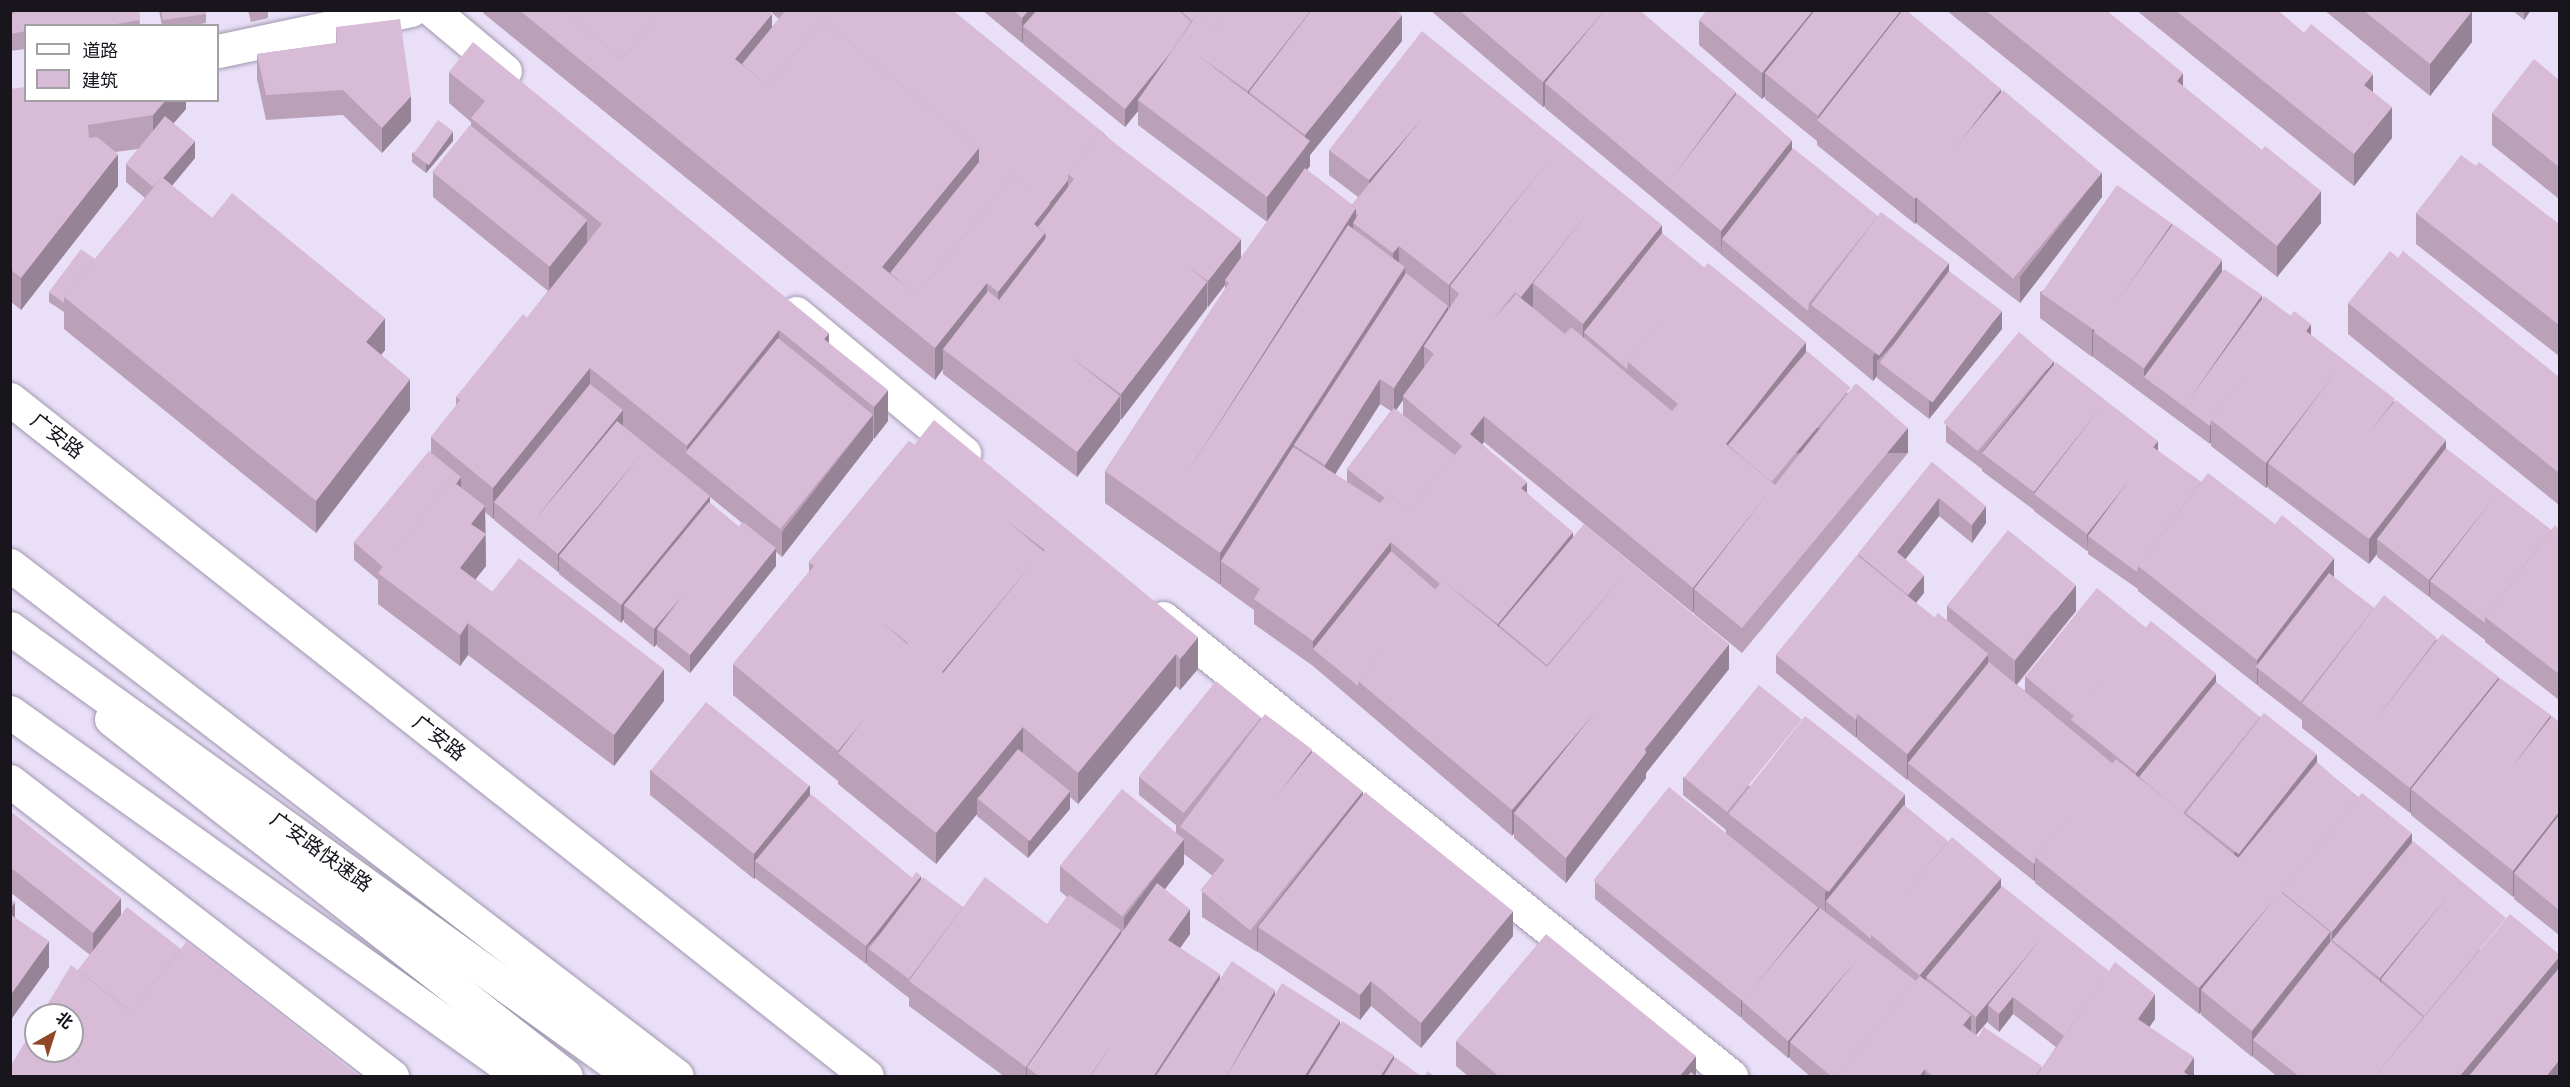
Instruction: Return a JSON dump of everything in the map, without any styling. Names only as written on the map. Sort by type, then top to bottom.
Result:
[{"type":"main road","points":[[219,51],[411,10]]},
{"type":"main road","points":[[432,10],[533,95]]},
{"type":"main road","points":[[772,294],[984,470]]},
{"type":"main road","name":"广安路","points":[[10,399],[867,1077]]},
{"type":"main road","points":[[10,565],[677,1077]]},
{"type":"main road","points":[[1140,600],[1306,738],[1731,1077]]},
{"type":"main road","name":"广安路快速路","points":[[10,628],[631,1077]]},
{"type":"main road","points":[[10,640],[566,1077]]},
{"type":"main road","points":[[10,712],[520,1077]]},
{"type":"main road","points":[[10,781],[392,1077]]},
{"type":"building","points":[[15,10],[139,10],[140,20],[117,24],[24,24],[24,31],[10,34],[10,14],[15,13]]},
{"type":"building","points":[[161,10],[206,10],[206,14],[163,20]]},
{"type":"building","points":[[519,10],[562,10],[622,59],[661,10],[768,10],[772,14],[735,59],[769,86],[822,20],[979,148],[882,267],[916,295],[1013,175],[1050,204],[1034,224],[1045,233],[998,292],[987,283],[935,348]]},
{"type":"building","points":[[562,10],[661,10],[622,59]]},
{"type":"building","points":[[786,10],[952,10],[1105,135],[1100,132],[1068,174],[1068,180],[1049,204],[1013,175],[916,295],[890,273],[979,162],[979,148],[822,20],[769,86],[742,64]]},
{"type":"building","points":[[1013,10],[1029,10],[1022,18]]},
{"type":"building","points":[[1037,10],[1178,10],[1191,22],[1171,52],[1125,109],[1023,26]]},
{"type":"building","points":[[1180,10],[1229,10],[1215,28],[1197,15],[1192,21]]},
{"type":"building","points":[[1229,10],[1311,10],[1248,91],[1196,54],[1310,141],[1267,197],[1138,100],[1197,15],[1215,28]]},
{"type":"building","points":[[1312,10],[1396,10],[1402,15],[1305,135],[1249,92]]},
{"type":"building","points":[[1459,10],[1605,10],[1543,82]]},
{"type":"building","points":[[1605,10],[1639,10],[1736,92],[1670,180],[1737,93],[1792,140],[1721,231],[1545,83]]},
{"type":"building","points":[[1707,10],[1813,10],[1762,73],[1699,20]]},
{"type":"building","points":[[1815,10],[1901,10],[1818,116],[1765,73]]},
{"type":"building","points":[[1903,10],[1906,10],[2001,89],[1915,199],[1817,120]]},
{"type":"building","points":[[1985,10],[2106,10],[2183,73],[2177,81],[2262,150],[2265,146],[2321,191],[2277,246]]},
{"type":"building","points":[[2175,10],[2277,10],[2304,33],[2311,24],[2373,74],[2364,85],[2392,107],[2354,154]]},
{"type":"building","points":[[2363,10],[2472,10],[2472,11],[2430,64]]},
{"type":"building","points":[[400,19],[411,96],[382,128],[343,90],[266,95],[257,54],[337,43],[336,27]]},
{"type":"building","points":[[1422,31],[1662,225],[1583,324],[1533,283],[1596,202],[1521,297],[1515,292],[1493,320],[1516,294],[1565,334],[1571,327],[1672,411],[1678,404],[1628,362],[1708,263],[1806,342],[1726,444],[1775,485],[1856,383],[1908,428],[1742,628],[1694,589],[1772,488],[1693,588],[1484,416],[1470,434],[1527,482],[1521,488],[1573,532],[1498,624],[1442,580],[1547,667],[1629,569],[1547,665],[1499,625],[1584,524],[1729,644],[1645,749],[1646,753],[1566,858],[1514,813],[1597,710],[1512,810],[1358,681],[1440,584],[1391,542],[1313,641],[1254,599],[1260,589],[1221,561],[1293,447],[1380,503],[1388,494],[1410,510],[1462,446],[1403,396],[1434,354],[1424,346],[1459,294],[1450,286],[1555,152],[1449,285],[1399,246],[1393,253],[1353,223],[1358,215],[1356,208],[1352,205],[1424,116],[1369,180],[1329,150]]},
{"type":"building","points":[[473,42],[829,333],[824,339],[888,390],[874,407],[779,330],[687,446],[590,368],[493,488],[431,437],[460,400],[456,397],[523,314],[527,318],[602,224],[471,118],[485,101],[449,72]]},
{"type":"building","points":[[2534,59],[2559,80],[2559,167],[2492,113]]},
{"type":"building","points":[[24,87],[24,102],[164,102],[153,115],[88,125],[89,138],[97,137],[118,154],[21,278],[10,269],[10,89]]},
{"type":"building","points":[[2003,90],[2102,173],[2013,279],[1914,196]]},
{"type":"building","points":[[165,116],[195,141],[153,187],[126,164]]},
{"type":"building","points":[[438,120],[453,131],[429,165],[413,154]]},
{"type":"building","points":[[470,125],[587,220],[550,267],[432,172]]},
{"type":"building","points":[[1100,132],[1241,239],[1208,281],[1187,266],[1207,282],[1121,394],[1069,356],[1120,396],[1077,452],[943,349],[988,291],[999,300],[1046,238],[1045,233],[1038,227],[1074,179],[1068,174]]},
{"type":"building","points":[[1793,148],[1878,216],[1809,303],[1808,311],[1722,239]]},
{"type":"building","points":[[2461,155],[2476,166],[2479,162],[2559,224],[2559,325],[2416,213]]},
{"type":"building","points":[[1305,168],[1356,208],[1185,476],[1348,225],[1405,267],[1220,553],[1105,471],[1229,283],[1225,280]]},
{"type":"building","points":[[162,177],[212,218],[232,193],[385,318],[366,342],[410,379],[316,501],[64,297]]},
{"type":"building","points":[[2117,185],[2172,223],[2096,332],[2041,293]]},
{"type":"building","points":[[1881,212],[1949,263],[1879,356],[1811,305]]},
{"type":"building","points":[[2173,224],[2222,260],[2144,368],[2094,332]]},
{"type":"building","points":[[1662,233],[1705,268],[1628,362],[1627,369],[1584,332]]},
{"type":"building","points":[[81,249],[95,259],[64,297],[64,303],[49,292]]},
{"type":"building","points":[[2390,251],[2398,258],[2403,251],[2559,377],[2559,473],[2348,303]]},
{"type":"building","points":[[2224,269],[2262,295],[2188,401],[2264,296],[2291,316],[2211,420],[2210,426],[2144,377]]},
{"type":"building","points":[[1949,271],[2002,311],[1933,403],[1880,363]]},
{"type":"building","points":[[1406,273],[1448,306],[1394,388],[1380,379],[1325,465],[1294,445]]},
{"type":"building","points":[[2294,311],[2311,324],[2306,331],[2395,399],[2369,433],[2396,400],[2446,440],[2369,539],[2268,463],[2338,369],[2266,463],[2211,420]]},
{"type":"building","points":[[2019,332],[2053,361],[1978,451],[1943,422]]},
{"type":"building","points":[[778,338],[873,415],[780,529],[685,452]]},
{"type":"building","points":[[1807,351],[1851,388],[1772,482],[1728,445]]},
{"type":"building","points":[[2056,362],[2158,441],[2153,447],[2201,482],[2138,566],[2137,572],[2088,536],[2131,478],[2087,534],[2034,494],[2104,403],[2034,492],[1982,453]]},
{"type":"building","points":[[590,384],[623,410],[532,523],[617,421],[710,496],[621,605],[559,556],[644,451],[558,554],[494,502]]},
{"type":"building","points":[[1394,408],[1455,455],[1410,510],[1388,494],[1385,498],[1347,469]]},
{"type":"building","points":[[934,420],[1198,637],[1180,659],[1176,654],[1078,773],[1023,727],[936,833],[838,753],[865,718],[838,751],[733,664],[814,566],[809,562],[909,441],[914,445]],"holes":[[[1007,521],[1045,550],[1044,552]],[[1036,559],[943,673],[942,672]],[[881,621],[908,643],[907,644]]]},
{"type":"building","points":[[2446,448],[2551,530],[2485,617],[2485,623],[2430,581],[2496,495],[2429,580],[2377,539]]},
{"type":"building","points":[[429,451],[461,477],[456,484],[450,479],[383,567],[354,542]]},
{"type":"building","points":[[1932,462],[1986,506],[1972,525],[1939,498],[1897,552],[1924,575],[1908,595],[1858,554]]},
{"type":"building","points":[[2208,473],[2275,524],[2282,515],[2334,558],[2257,660],[2138,566]]},
{"type":"building","points":[[450,479],[485,506],[471,524],[486,534],[460,568],[492,592],[519,558],[664,669],[614,735],[468,623],[460,635],[378,573]]},
{"type":"building","points":[[709,502],[739,527],[743,522],[776,548],[690,655],[657,629],[683,595],[654,629],[624,605]]},
{"type":"building","points":[[2555,525],[2559,529],[2559,674],[2485,617]]},
{"type":"building","points":[[2008,530],[2076,585],[2015,660],[1947,605]]},
{"type":"building","points":[[1391,551],[1436,590],[1358,681],[1358,686],[1313,649]]},
{"type":"building","points":[[1857,555],[1935,618],[1857,714],[1856,720],[1776,655]]},
{"type":"building","points":[[2329,573],[2374,608],[2301,702],[2256,667]]},
{"type":"building","points":[[2097,588],[2146,628],[2074,716],[2025,677]]},
{"type":"building","points":[[2384,595],[2437,638],[2370,727],[2442,634],[2499,677],[2410,788],[2302,703]]},
{"type":"building","points":[[1938,613],[1989,654],[1907,754],[1857,713]]},
{"type":"building","points":[[2151,621],[2216,674],[2136,773],[2071,720]]},
{"type":"building","points":[[1989,662],[2113,764],[2035,857],[2034,864],[1908,763]]},
{"type":"building","points":[[2500,678],[2551,715],[2509,771],[2552,716],[2559,722],[2559,812],[2513,871],[2411,789]]},
{"type":"building","points":[[1216,681],[1261,718],[1184,813],[1139,777]]},
{"type":"building","points":[[2216,682],[2260,717],[2184,814],[2139,777]]},
{"type":"building","points":[[1759,685],[1802,720],[1727,812],[1684,777]]},
{"type":"building","points":[[706,702],[809,786],[754,854],[651,770]]},
{"type":"building","points":[[2264,713],[2317,754],[2239,854],[2186,813]]},
{"type":"building","points":[[1265,714],[1312,750],[1227,862],[1180,827]]},
{"type":"building","points":[[1805,716],[1905,794],[1829,892],[1729,814]]},
{"type":"building","points":[[1018,749],[1070,791],[1030,841],[978,799]]},
{"type":"building","points":[[1313,751],[1363,791],[1250,930],[1200,890]]},
{"type":"building","points":[[2116,759],[2330,932],[2252,1031],[2201,990],[2277,896],[2199,988],[2035,857]]},
{"type":"building","points":[[2317,762],[2358,798],[2282,894],[2238,858]]},
{"type":"building","points":[[1669,787],[1818,908],[1743,1001],[1593,880]]},
{"type":"building","points":[[1122,789],[1184,839],[1122,916],[1060,866]]},
{"type":"building","points":[[1365,792],[1513,911],[1421,1023],[1371,981],[1360,995],[1258,927]]},
{"type":"building","points":[[2362,793],[2412,833],[2332,932],[2282,892]]},
{"type":"building","points":[[811,794],[912,878],[916,872],[921,876],[866,946],[755,861]]},
{"type":"building","points":[[1904,805],[1948,841],[1871,935],[1871,939],[1826,901]]},
{"type":"building","points":[[10,811],[121,898],[93,933],[10,867]]},
{"type":"building","points":[[2559,815],[2559,910],[2514,873]]},
{"type":"building","points":[[1952,837],[2001,878],[1919,975],[1870,934]]},
{"type":"building","points":[[2413,841],[2506,918],[2424,1016],[2381,979],[2457,885],[2380,978],[2332,940]]},
{"type":"building","points":[[923,877],[963,907],[909,979],[869,949]]},
{"type":"building","points":[[985,877],[1047,924],[1069,895],[1121,930],[1026,1067],[909,981]]},
{"type":"building","points":[[1157,883],[1190,909],[1168,940],[1220,974],[1153,1077],[1090,1077],[1112,1044],[1089,1077],[1040,1077],[1027,1067]]},
{"type":"building","points":[[2002,886],[2109,971],[2064,1036],[2013,997],[1999,1014],[1988,1005],[2044,935],[1976,1017],[1926,977]]},
{"type":"building","points":[[10,899],[15,902],[10,909]]},
{"type":"building","points":[[127,907],[181,949],[131,1012],[78,970]]},
{"type":"building","points":[[1820,908],[1916,981],[1838,1074],[1838,1077],[1832,1077],[1790,1042],[1859,957],[1788,1041],[1742,1001]]},
{"type":"building","points":[[10,914],[49,941],[12,993],[10,992]]},
{"type":"building","points":[[2510,914],[2559,954],[2559,957],[2459,1077],[2374,1077]]},
{"type":"building","points":[[1546,934],[1696,1056],[1679,1077],[1515,1077],[1513,1075],[1512,1077],[1500,1077],[1456,1041]]},
{"type":"building","points":[[187,941],[360,1077],[10,1077],[10,1067],[24,1044],[24,1063],[84,1063],[84,1003],[48,1003],[71,965],[131,1012]]},
{"type":"building","points":[[2331,941],[2423,1017],[2374,1077],[2300,1077],[2253,1040]]},
{"type":"building","points":[[1232,961],[1275,990],[1226,1077],[1155,1077]]},
{"type":"building","points":[[2115,962],[2155,994],[2138,1019],[2194,1057],[2184,1072],[2191,1077],[2036,1077]]},
{"type":"building","points":[[2559,968],[2559,1060],[2546,1077],[2468,1077]]},
{"type":"building","points":[[1920,976],[1971,1015],[1963,1025],[1978,1037],[1984,1027],[2042,1066],[2035,1077],[1933,1077],[1925,1069],[1919,1077],[1842,1077],[1838,1074]]},
{"type":"building","points":[[1282,983],[1340,1020],[1304,1077],[1226,1077]]},
{"type":"building","points":[[1342,1021],[1394,1055],[1380,1077],[1307,1077]]},
{"type":"building","points":[[1395,1057],[1422,1077],[1383,1077]]},
{"type":"building","points":[[1428,1071],[1435,1077],[1424,1077]]},
{"type":"building","points":[[1691,1072],[1697,1077],[1687,1077]]}]
